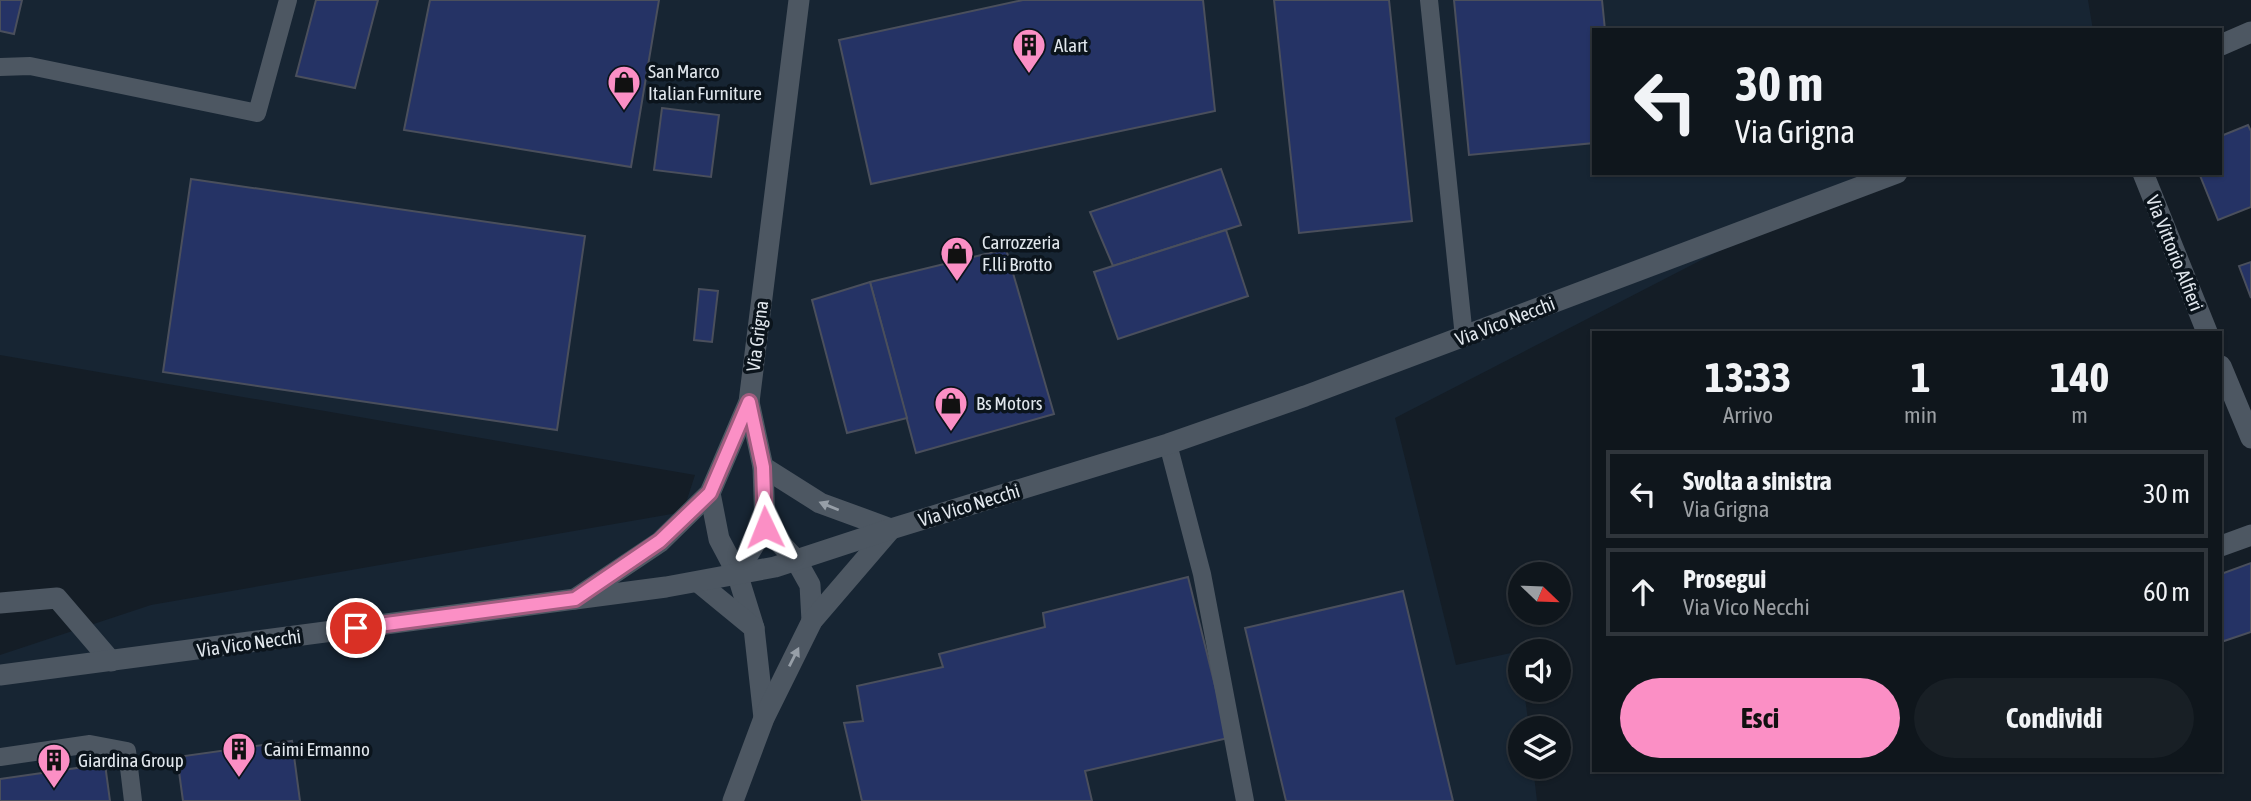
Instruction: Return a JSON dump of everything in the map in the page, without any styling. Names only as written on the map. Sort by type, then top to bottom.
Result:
[{"type":"street","name":"Via Grigna","points":[[575,599],[660,541],[710,493],[749,402],[799,0]]},
{"type":"street","points":[[2222,45],[2251,32]]},
{"type":"street","name":"Via Vico Necchi","points":[[0,675],[698,582],[775,567],[1168,444],[1305,396],[1892,175]]},
{"type":"street","name":"Via Vittorio Alfieri","points":[[2144,175],[2207,331]]},
{"type":"street","points":[[2222,367],[2241,388],[2251,438]]},
{"type":"street","points":[[737,573],[765,527],[763,467],[749,402]]},
{"type":"street","points":[[733,801],[764,718],[812,621],[891,529],[820,503],[763,467]]},
{"type":"street","points":[[710,493],[719,539],[737,573],[754,628],[764,718]]},
{"type":"street","points":[[765,527],[796,560],[810,585],[812,621]]},
{"type":"street","points":[[2222,546],[2251,535]]},
{"type":"street","points":[[698,582],[754,628]]},
{"type":"street","points":[[0,603],[57,598],[111,661]]},
{"type":"lane","points":[[0,67],[30,66],[257,113],[288,0]]},
{"type":"lane","points":[[1429,0],[1464,337]]},
{"type":"lane","points":[[1168,444],[1202,574],[1245,801]]},
{"type":"lane","points":[[0,757],[90,744],[127,751],[133,801]]},
{"type":"shaded area","points":[[0,0],[2088,0],[2093,28],[1592,28],[1592,175],[1866,175],[1395,418],[1456,665],[1508,654],[1508,702],[1526,702],[1527,716],[1508,716],[1508,779],[1534,779],[1537,801],[0,801],[0,655],[151,605],[683,512],[695,475],[0,355]]},
{"type":"building","points":[[0,0],[22,0],[14,34],[0,31]]},
{"type":"building","points":[[316,0],[378,0],[355,88],[296,76]]},
{"type":"building","points":[[430,0],[659,0],[631,167],[404,130]]},
{"type":"building","name":"Alart","points":[[1023,0],[1203,0],[1215,111],[871,184],[839,40]]},
{"type":"building","points":[[1274,0],[1389,0],[1412,221],[1299,233]]},
{"type":"building","points":[[1454,0],[1602,0],[1605,28],[1592,28],[1592,143],[1469,155]]},
{"type":"building","points":[[662,108],[719,115],[711,177],[654,170]]},
{"type":"building","points":[[2248,125],[2251,131],[2251,207],[2218,220],[2200,175],[2222,175],[2222,136]]},
{"type":"building","points":[[1221,169],[1241,225],[1113,266],[1090,212]]},
{"type":"building","points":[[191,179],[585,236],[557,430],[163,372]]},
{"type":"building","points":[[1226,230],[1248,296],[1118,339],[1094,272]]},
{"type":"building","points":[[1006,249],[1054,414],[916,453],[870,282]]},
{"type":"building","points":[[2251,262],[2251,298],[2239,266]]},
{"type":"building","points":[[870,282],[907,418],[847,433],[812,300]]},
{"type":"building","points":[[699,289],[718,291],[712,342],[694,340]]},
{"type":"building","points":[[2251,563],[2251,632],[2222,642],[2222,574]]},
{"type":"building","points":[[1188,577],[1228,738],[1085,771],[1092,801],[862,801],[844,723],[863,721],[857,686],[943,667],[939,654],[1045,627],[1043,613]]},
{"type":"building","points":[[1403,591],[1453,801],[1286,801],[1245,628]]},
{"type":"building","name":"Caimi Ermanno","points":[[292,741],[300,801],[183,801],[177,757]]},
{"type":"building","name":"Giardina Group","points":[[105,764],[110,801],[0,801],[0,779]]},
{"type":"place","name":"Alart","points":[[1029,75]]},
{"type":"place","name":"San Marco Italian Furniture","points":[[624,112]]},
{"type":"place","name":"Carrozzeria F.lli Brotto","points":[[957,283]]},
{"type":"place","name":"Bs Motors","points":[[951,433]]},
{"type":"place","name":"Caimi Ermanno","points":[[239,779]]},
{"type":"place","name":"Giardina Group","points":[[54,790]]},
{"type":"route","points":[[356,628],[575,599],[660,541],[710,493],[749,402],[763,467],[765,527]]}]
